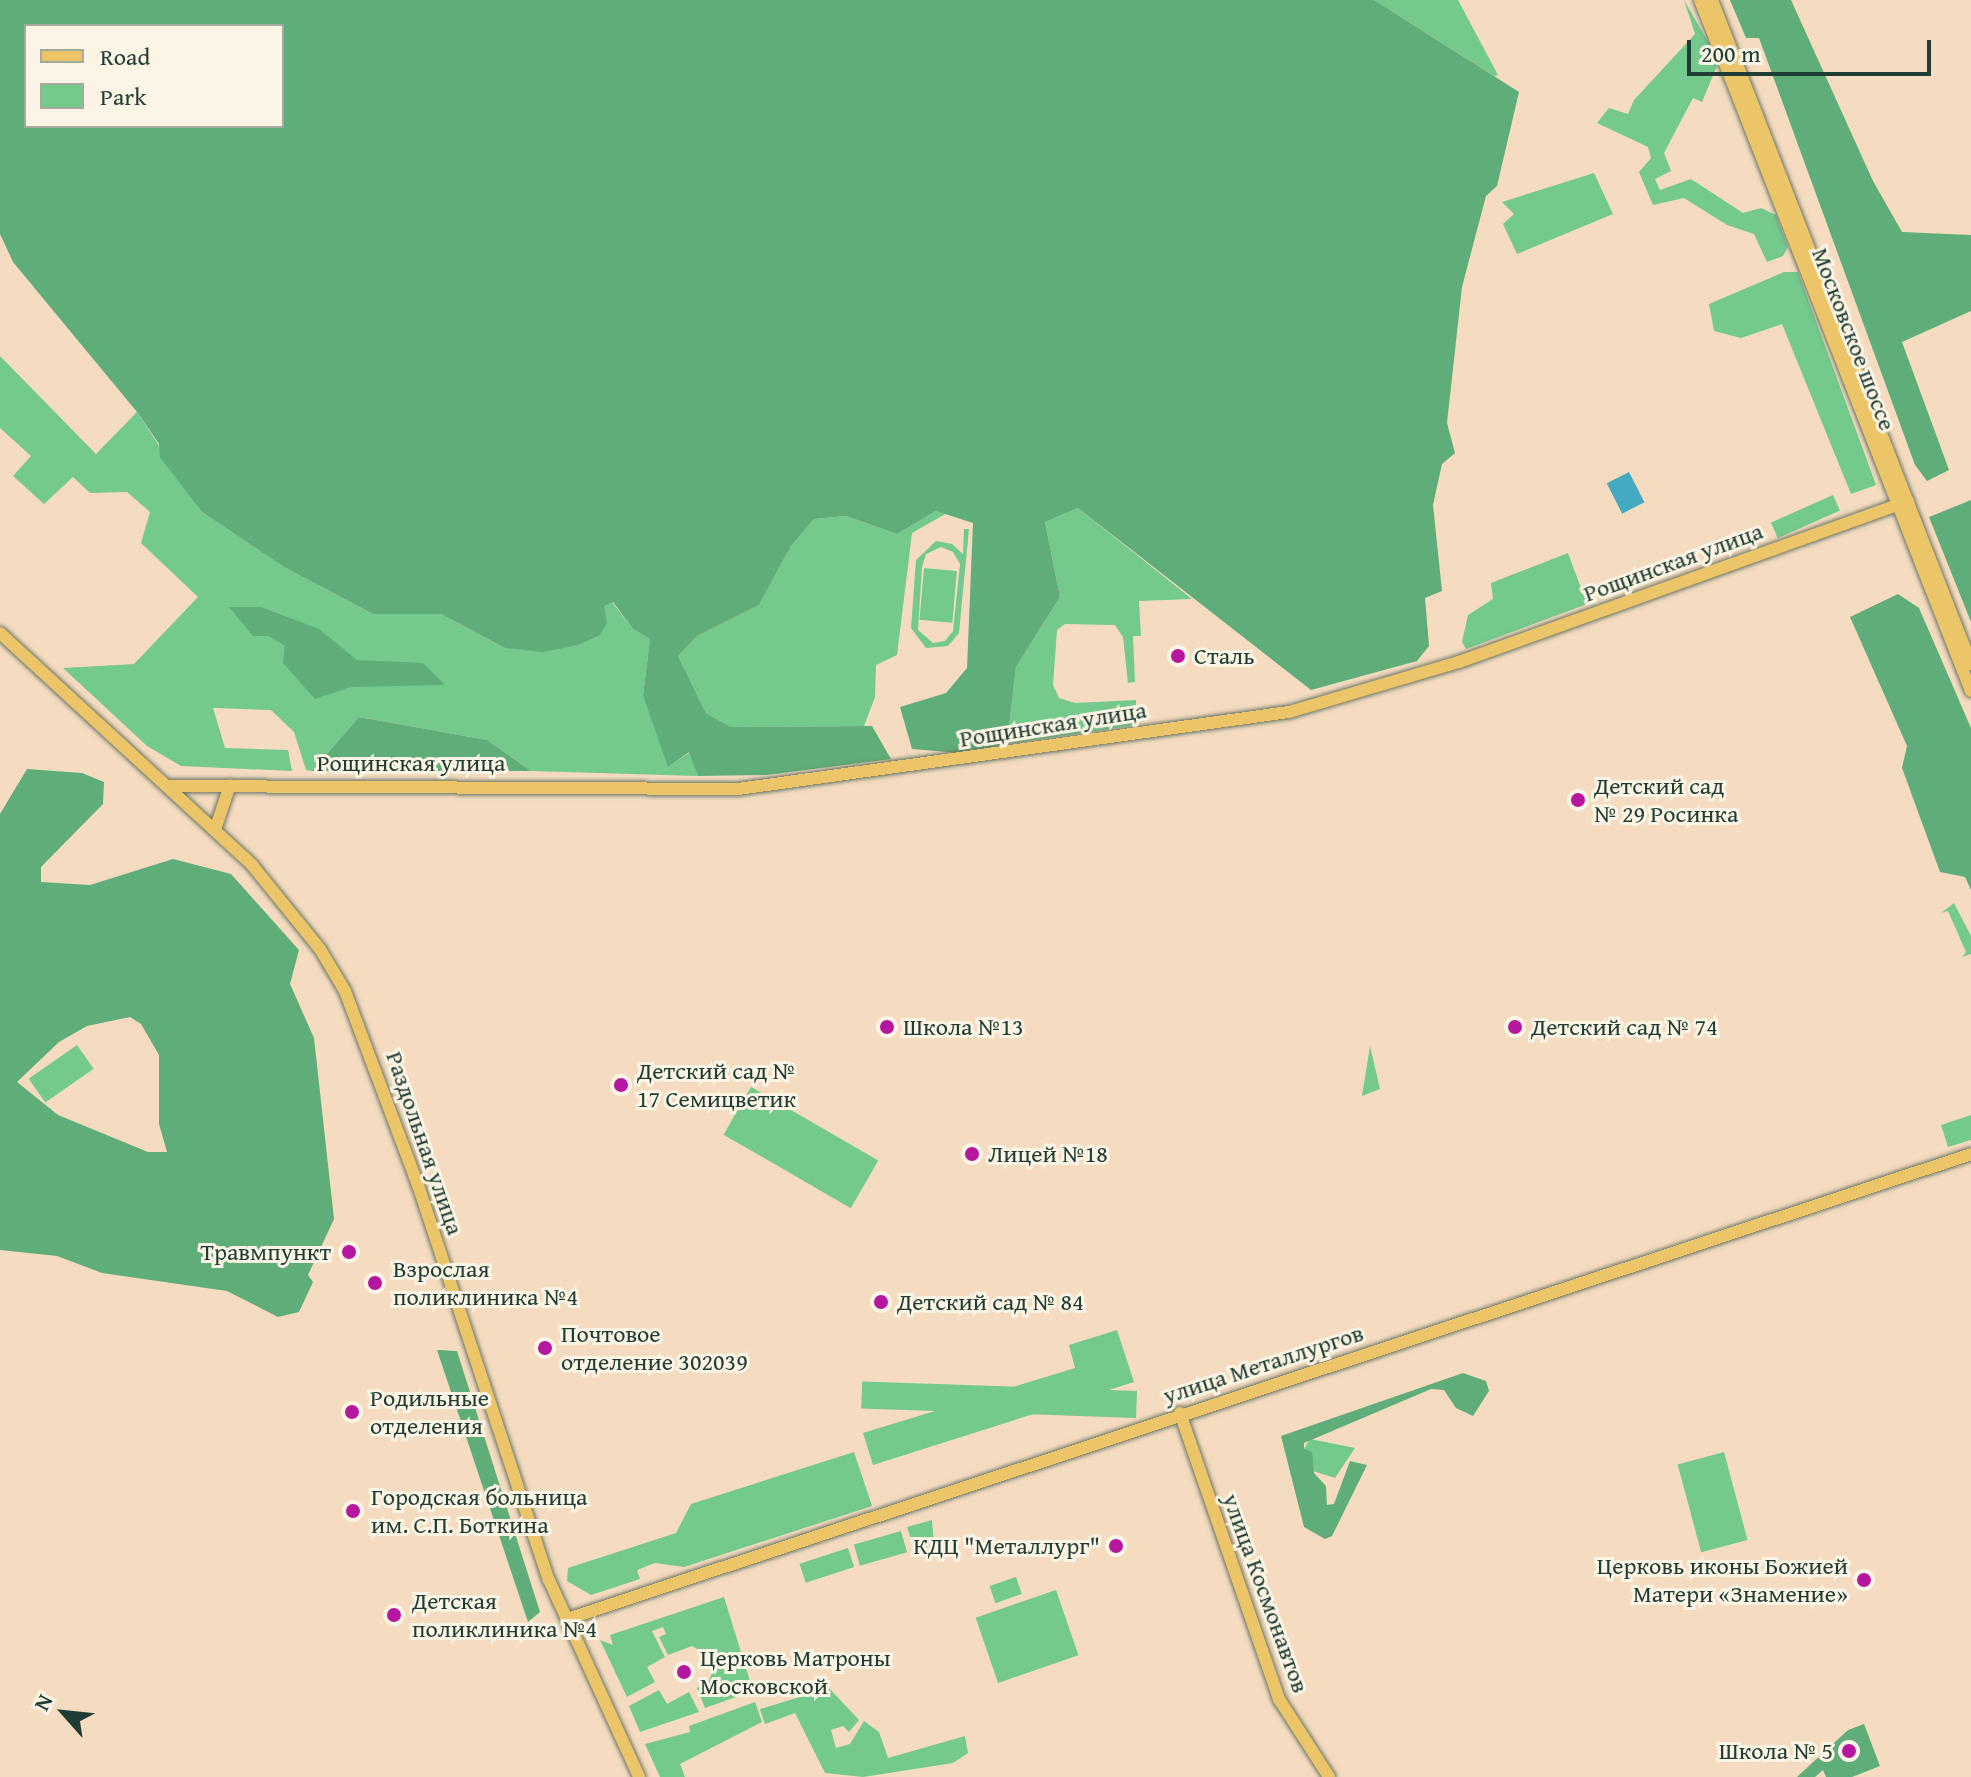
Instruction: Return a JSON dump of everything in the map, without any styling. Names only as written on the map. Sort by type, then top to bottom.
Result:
[{"type":"main road","name":"Московское шоссе","points":[[1700,0],[1894,506],[1971,691]]},
{"type":"main road","name":"Московское шоссе","points":[[1712,0],[1971,664]]},
{"type":"main road","name":"Рощинская улица","points":[[169,786],[762,787],[1289,712],[1459,662],[1908,501]]},
{"type":"main road","name":"Раздольная улица","points":[[0,633],[169,786],[265,881],[345,991],[413,1171],[532,1535],[639,1777]]},
{"type":"main road","points":[[215,830],[230,785]]},
{"type":"main road","name":"улица Металлургов","points":[[570,1618],[1180,1413],[1971,1154]]},
{"type":"main road","name":"улица Космонавтов","points":[[1180,1413],[1279,1699],[1329,1777]]},
{"type":"green space","points":[[0,0],[1374,0],[1519,92],[1497,186],[1486,196],[1462,287],[1447,423],[1455,453],[1442,464],[1433,505],[1442,591],[1425,598],[1429,646],[1417,661],[1311,690],[1078,508],[1045,522],[1060,597],[1016,667],[1007,744],[960,753],[912,749],[900,707],[946,693],[967,668],[973,523],[936,511],[897,534],[846,516],[814,519],[791,546],[759,605],[697,636],[678,656],[706,713],[731,727],[872,726],[891,759],[767,775],[698,776],[689,752],[668,767],[643,696],[650,639],[633,629],[613,602],[604,606],[607,623],[600,635],[578,645],[543,652],[505,648],[441,614],[373,614],[284,567],[202,512],[160,457],[159,444],[137,412],[13,262],[0,234]]},
{"type":"green space","points":[[1374,0],[1458,0],[1498,75],[1494,76]]},
{"type":"green space","points":[[1684,0],[1719,61],[1702,102],[1693,98],[1664,153],[1671,171],[1655,179],[1660,190],[1691,179],[1743,213],[1761,208],[1776,215],[1788,247],[1783,256],[1767,262],[1754,234],[1727,225],[1684,198],[1653,205],[1639,172],[1651,158],[1648,147],[1597,123],[1609,108],[1628,114],[1634,100],[1695,34]]},
{"type":"green space","points":[[1730,0],[1791,0],[1873,181],[1902,232],[1971,235],[1971,311],[1902,342],[1949,470],[1927,481],[1915,465],[1759,38],[1746,38]]},
{"type":"green space","points":[[1594,173],[1613,214],[1517,254],[1503,224],[1514,214],[1502,202]]},
{"type":"green space","points":[[1784,272],[1798,272],[1876,485],[1851,494],[1782,324],[1741,338],[1714,331],[1709,304]]},
{"type":"green space","points":[[0,356],[96,454],[137,412],[202,512],[284,567],[373,614],[441,614],[505,648],[612,602],[633,629],[650,639],[643,696],[669,766],[690,752],[698,776],[531,771],[487,740],[359,717],[312,771],[306,770],[294,732],[271,710],[213,708],[225,748],[288,750],[292,771],[181,766],[147,746],[63,668],[134,664],[198,597],[141,543],[150,512],[127,492],[90,493],[73,477],[44,504],[13,476],[31,456],[0,428]]},
{"type":"green space","points":[[1833,495],[1840,511],[1778,538],[1771,523]]},
{"type":"green space","points":[[1971,500],[1971,622],[1929,517]]},
{"type":"green space","points":[[1078,508],[1192,599],[1139,601],[1141,636],[1133,636],[1135,682],[1128,683],[1123,637],[1115,625],[1065,624],[1057,630],[1053,685],[1059,698],[1075,703],[1136,700],[1136,725],[1007,744],[1016,667],[1060,597],[1045,522]]},
{"type":"green space","points":[[936,511],[947,513],[912,533],[897,655],[876,665],[875,697],[864,726],[731,727],[706,713],[678,656],[697,636],[759,605],[791,546],[814,519],[846,516],[897,534]]},
{"type":"green space","points":[[964,529],[969,529],[959,633],[948,646],[926,648],[911,628],[916,560],[936,541],[952,544],[963,554]],"holes":[[[941,547],[953,552],[960,564],[953,631],[945,641],[933,643],[918,630],[922,567],[926,554]]]},
{"type":"green space","points":[[1568,553],[1587,604],[1466,649],[1462,642],[1468,615],[1493,599],[1491,583]]},
{"type":"green space","points":[[924,568],[957,571],[952,623],[919,620]]},
{"type":"green space","points":[[1898,594],[1919,608],[1971,728],[1971,890],[1965,877],[1940,872],[1902,768],[1907,746],[1850,617]]},
{"type":"green space","points":[[229,607],[261,607],[319,629],[357,660],[423,663],[445,685],[351,687],[315,699],[283,663],[285,646],[269,636],[253,636]]},
{"type":"green space","points":[[359,717],[487,740],[531,771],[312,771]]},
{"type":"green space","points":[[27,769],[82,773],[104,782],[103,804],[41,867],[41,882],[90,885],[173,859],[231,874],[299,950],[290,984],[314,1038],[334,1219],[308,1275],[313,1282],[299,1312],[278,1317],[227,1291],[102,1273],[57,1256],[0,1250],[0,814]],"holes":[[[130,1017],[141,1024],[159,1055],[159,1124],[167,1152],[148,1152],[58,1115],[17,1082],[59,1042],[87,1026]]]},
{"type":"green space","points":[[1954,903],[1971,936],[1971,954],[1962,957],[1966,952],[1948,911],[1941,913]]},
{"type":"green space","points":[[77,1045],[94,1069],[45,1103],[29,1079]]},
{"type":"green space","points":[[1370,1046],[1380,1089],[1362,1096]]},
{"type":"green space","points":[[751,1087],[878,1160],[851,1208],[724,1135]]},
{"type":"green space","points":[[1971,1115],[1971,1140],[1948,1147],[1941,1125]]},
{"type":"green space","points":[[1117,1330],[1134,1382],[873,1465],[863,1433],[1075,1368],[1069,1345]]},
{"type":"green space","points":[[437,1350],[457,1351],[540,1612],[528,1622]]},
{"type":"green space","points":[[1463,1373],[1486,1381],[1489,1391],[1473,1416],[1456,1408],[1444,1390],[1431,1389],[1304,1443],[1304,1449],[1312,1452],[1314,1473],[1326,1486],[1327,1505],[1334,1504],[1350,1461],[1367,1465],[1332,1536],[1325,1539],[1304,1527],[1281,1436]]},
{"type":"green space","points":[[862,1381],[1137,1391],[1136,1418],[861,1408]]},
{"type":"green space","points":[[1310,1439],[1355,1448],[1335,1478],[1313,1471],[1304,1449]]},
{"type":"green space","points":[[854,1452],[872,1506],[684,1567],[655,1563],[637,1570],[640,1579],[591,1595],[567,1581],[568,1568],[676,1533],[691,1504]]},
{"type":"green space","points":[[1724,1452],[1748,1540],[1701,1552],[1678,1464]]},
{"type":"green space","points":[[932,1520],[934,1545],[915,1551],[907,1527]]},
{"type":"green space","points":[[901,1531],[907,1552],[860,1566],[854,1545]]},
{"type":"green space","points":[[848,1548],[854,1567],[806,1583],[799,1564]]},
{"type":"green space","points":[[1016,1577],[1022,1594],[995,1603],[990,1586]]},
{"type":"green space","points":[[1056,1590],[1078,1655],[998,1683],[976,1618]]},
{"type":"green space","points":[[724,1597],[753,1691],[705,1708],[697,1688],[708,1683],[713,1670],[708,1655],[692,1646],[668,1655],[659,1637],[666,1634],[663,1627],[652,1631],[665,1657],[647,1667],[655,1682],[627,1697],[600,1640],[613,1645],[610,1635]]},
{"type":"green space","points":[[829,1688],[859,1720],[849,1732],[843,1726],[831,1730],[836,1748],[850,1744],[864,1721],[879,1732],[888,1758],[965,1736],[968,1753],[953,1763],[863,1777],[825,1773],[795,1713],[765,1724],[760,1709]]},
{"type":"green space","points":[[659,1690],[667,1704],[689,1692],[699,1712],[640,1732],[629,1706]]},
{"type":"green space","points":[[755,1702],[762,1722],[680,1764],[685,1777],[660,1777],[645,1744],[690,1732],[689,1726]]},
{"type":"green space","name":"Школа № 5","points":[[1864,1724],[1880,1766],[1852,1777],[1826,1777],[1823,1770],[1815,1777],[1797,1777],[1848,1730]]},
{"type":"water","points":[[1629,472],[1644,502],[1622,514],[1607,483]]},
{"type":"place","name":"Сталь","points":[[1178,656]]},
{"type":"place","name":"Детский сад № 29 Росинка","points":[[1578,800]]},
{"type":"place","name":"Школа №13","points":[[887,1027]]},
{"type":"place","name":"Детский сад № 74","points":[[1515,1027]]},
{"type":"place","name":"Детский сад № 17 Семицветик","points":[[621,1085]]},
{"type":"place","name":"Лицей №18","points":[[972,1154]]},
{"type":"place","name":"Травмпункт","points":[[349,1252]]},
{"type":"place","name":"Взрослая поликлиника №4","points":[[375,1283]]},
{"type":"place","name":"Детский сад № 84","points":[[881,1302]]},
{"type":"place","name":"Почтовое отделение 302039","points":[[545,1348]]},
{"type":"place","name":"Родильные отделения","points":[[352,1412]]},
{"type":"place","name":"Городская больница им. С.П. Боткина","points":[[353,1511]]},
{"type":"place","name":"КДЦ \"Металлург\"","points":[[1116,1546]]},
{"type":"place","name":"Церковь иконы Божией Матери «Знамение»","points":[[1864,1580]]},
{"type":"place","name":"Детская поликлиника №4","points":[[394,1615]]},
{"type":"place","name":"Церковь Матроны Московской","points":[[684,1672]]},
{"type":"place","name":"Школа № 5","points":[[1849,1751]]}]
